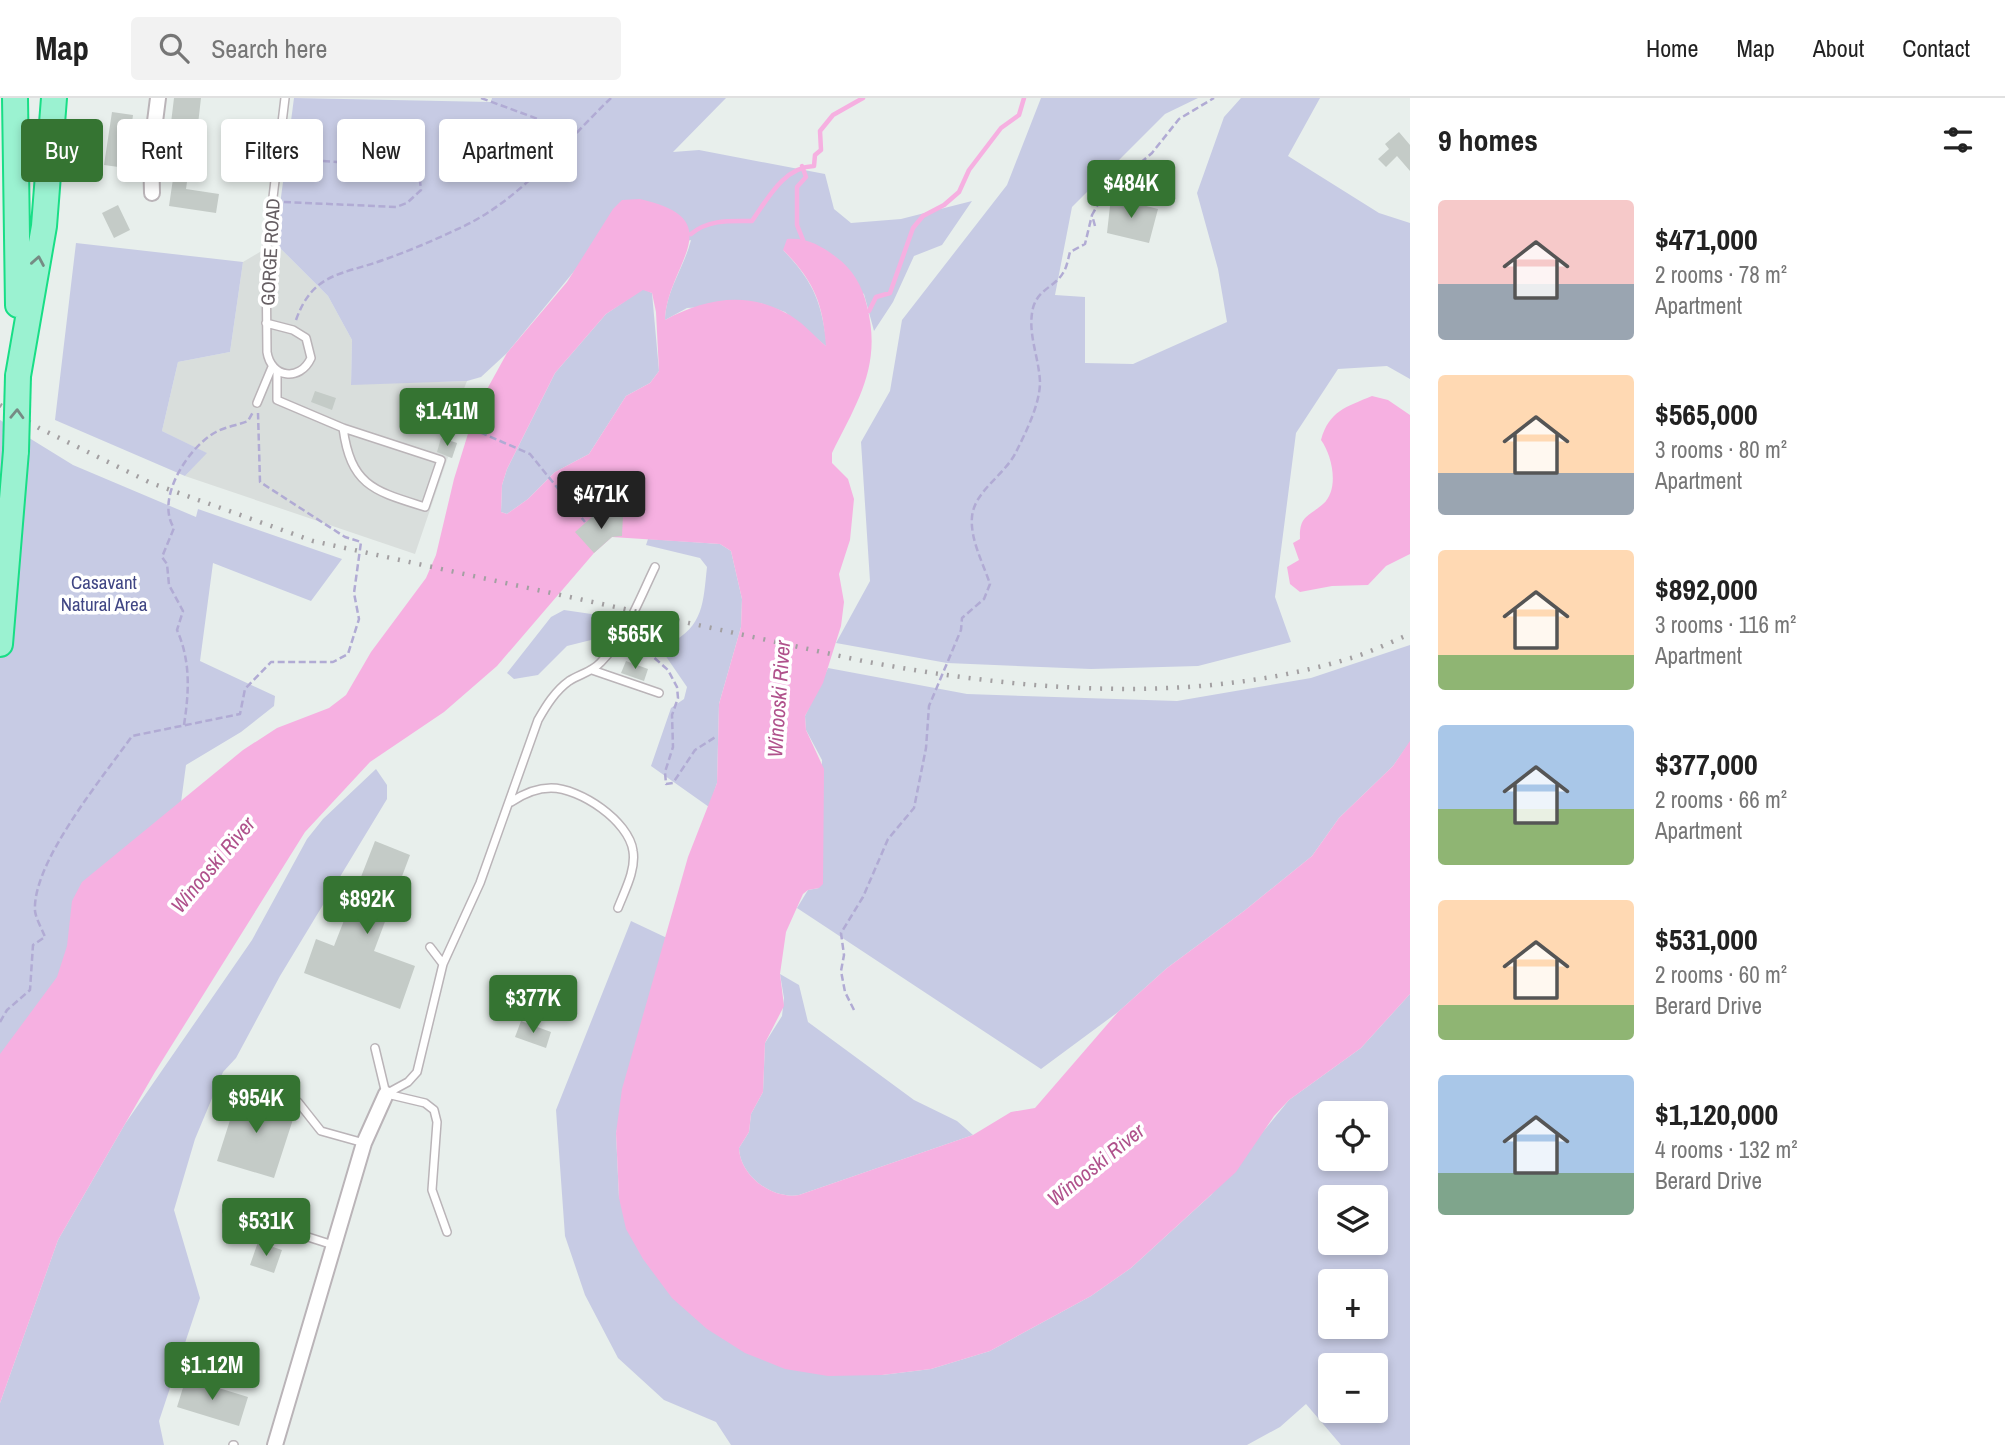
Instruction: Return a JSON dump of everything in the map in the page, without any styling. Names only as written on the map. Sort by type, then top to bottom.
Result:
[{"type":"highway","points":[[0,644],[16,451],[18,376],[15,98]]},
{"type":"highway","points":[[18,376],[44,226],[54,98]]},
{"type":"street","points":[[152,193],[150,153],[158,98]]},
{"type":"street","points":[[275,1445],[364,1143],[386,1094]]},
{"type":"lane","name":"GORGE ROAD","points":[[282,119],[285,98]]},
{"type":"lane","name":"GORGE ROAD","points":[[266,323],[293,330],[306,338],[311,358],[297,373],[274,369],[267,352],[266,323],[266,255],[274,182]]},
{"type":"lane","points":[[257,403],[274,369]]},
{"type":"lane","points":[[274,369],[278,400],[343,428],[441,460],[425,508],[378,493],[362,481],[350,461],[343,428]]},
{"type":"lane","points":[[386,1094],[408,1082],[417,1072],[443,964],[480,883],[510,803],[523,757],[551,699],[568,682],[592,670],[603,660],[622,631],[655,567]]},
{"type":"lane","points":[[592,670],[659,693]]},
{"type":"lane","points":[[510,803],[536,789],[554,787],[576,794],[611,817],[631,842],[634,854],[633,869],[618,908]]},
{"type":"lane","points":[[430,947],[443,964]]},
{"type":"lane","points":[[375,1048],[386,1094]]},
{"type":"lane","points":[[242,1085],[298,1102],[321,1130],[364,1143]]},
{"type":"lane","points":[[386,1094],[425,1103],[434,1110],[437,1122],[432,1190],[447,1232]]},
{"type":"lane","points":[[228,1211],[334,1245]]},
{"type":"path","points":[[481,98],[538,119]]},
{"type":"path","points":[[577,132],[611,98]]},
{"type":"path","points":[[854,1010],[845,992],[841,971],[844,955],[841,933],[863,897],[888,839],[914,808],[926,748],[929,706],[961,630],[962,618],[984,598],[990,584],[974,538],[972,516],[979,497],[1004,472],[1016,452],[1039,395],[1040,379],[1033,352],[1033,309],[1040,291],[1063,274],[1070,252],[1086,244],[1092,215],[1104,194],[1152,153],[1179,119],[1214,98]]},
{"type":"path","points":[[273,191],[280,200],[290,204],[384,207],[407,204],[421,190],[419,173],[414,167],[323,161]]},
{"type":"path","points":[[293,330],[303,302],[335,273],[383,261],[463,227],[529,182]]},
{"type":"path","points":[[1092,215],[1096,226]]},
{"type":"path","points":[[184,725],[189,685],[184,645],[177,630],[183,611],[169,585],[167,564],[162,556],[174,528],[167,518],[167,499],[192,452],[218,431],[248,421],[257,403]]},
{"type":"path","points":[[0,1022],[7,1010],[30,990],[33,945],[45,937],[35,913],[38,890],[58,842],[132,736],[240,713],[245,690],[271,662],[333,663],[348,654],[359,619],[354,593],[361,542],[345,537],[260,482],[257,403]]},
{"type":"path","points":[[461,424],[530,454],[585,522]]},
{"type":"path","points":[[622,631],[668,670],[677,687],[678,698],[672,715],[673,747],[665,772],[666,784],[673,783],[695,750],[717,736]]},
{"type":"shaded area","points":[[275,243],[328,296],[352,340],[351,384],[467,381],[444,439],[457,443],[452,458],[448,457],[415,554],[185,476],[206,453],[162,431],[178,362],[230,352],[243,262]]},
{"type":"green space","points":[[294,98],[491,102],[492,98],[726,98],[673,152],[699,150],[825,174],[834,209],[851,223],[901,219],[972,201],[942,245],[914,256],[893,302],[874,331],[864,294],[783,250],[802,272],[815,294],[827,347],[785,312],[760,303],[687,308],[665,320],[668,299],[691,240],[580,264],[507,353],[481,377],[467,381],[351,385],[352,340],[328,296],[275,243],[283,182],[323,182],[323,119],[291,119]]},
{"type":"green space","points":[[1041,98],[1198,98],[1165,114],[1072,207],[1055,295],[1085,297],[1085,363],[1133,364],[1227,322],[1218,269],[1197,193],[1224,117],[1241,98],[1320,98],[1288,156],[1379,213],[1410,223],[1410,379],[1387,366],[1338,369],[1296,433],[1275,597],[1291,642],[1198,666],[1091,669],[947,663],[836,643],[870,581],[861,442],[890,391],[902,320],[1007,185]]},
{"type":"green space","points":[[76,243],[243,262],[230,352],[178,362],[162,431],[207,453],[185,476],[55,420]]},
{"type":"green space","points":[[643,289],[652,293],[659,371],[650,383],[626,396],[589,454],[555,472],[528,499],[507,514],[501,512],[502,485],[507,469],[555,373],[606,314]]},
{"type":"green space","name":"Casavant Natural Area","points":[[0,420],[73,465],[196,517],[198,509],[342,559],[311,601],[213,563],[200,661],[275,696],[274,706],[241,732],[186,765],[176,840],[0,1262]]},
{"type":"green space","points":[[648,539],[720,544],[731,551],[742,599],[741,627],[719,704],[717,783],[709,807],[651,766],[671,708],[684,699],[687,687],[665,655],[669,644],[689,629],[700,612],[707,567],[700,558],[646,545]]},
{"type":"green space","points":[[564,610],[605,616],[607,626],[599,638],[567,646],[538,675],[514,679],[507,673],[551,617]]},
{"type":"green space","points":[[1410,645],[1410,742],[1393,766],[1339,818],[1312,856],[1167,968],[1118,1012],[1041,1069],[797,908],[808,890],[819,888],[822,760],[806,730],[805,716],[828,668],[967,694],[1177,701],[1311,678]]},
{"type":"green space","points":[[376,769],[387,785],[387,799],[280,976],[236,1058],[223,1072],[195,1139],[174,1210],[200,1298],[159,1421],[164,1445],[0,1445],[0,1403],[58,1240],[125,1124],[252,940],[307,839],[323,819]]},
{"type":"green space","points":[[631,921],[667,938],[616,1133],[619,1198],[882,1375],[931,1369],[990,1351],[1091,1296],[1131,1268],[1211,1195],[1289,1100],[1361,1048],[1410,994],[1410,1445],[1341,1445],[1322,1423],[1388,1423],[1388,1353],[1318,1353],[1318,1418],[1306,1404],[1280,1427],[1247,1445],[731,1445],[716,1422],[664,1400],[618,1358],[585,1295],[565,1236],[556,1110]]},
{"type":"green space","points":[[780,974],[799,985],[808,1022],[914,1100],[957,1121],[973,1135],[799,1195],[779,1194],[760,1184],[745,1168],[739,1148],[749,1132],[751,1114],[763,1092],[765,1043],[782,1016],[784,998]]},
{"type":"water","name":"Winooski River","points":[[640,199],[668,208],[683,219],[689,232],[688,246],[668,300],[665,320],[709,303],[724,300],[754,301],[790,315],[826,346],[815,294],[794,261],[783,250],[787,239],[794,239],[819,246],[842,261],[863,292],[871,327],[872,347],[865,382],[832,453],[832,463],[848,479],[854,499],[850,540],[839,574],[844,602],[841,626],[823,683],[805,716],[806,730],[824,769],[823,884],[803,894],[786,932],[780,974],[784,1006],[765,1043],[763,1092],[751,1114],[749,1132],[739,1148],[745,1168],[752,1176],[769,1190],[789,1196],[799,1195],[973,1135],[1011,1112],[1035,1108],[1118,1012],[1167,968],[1312,856],[1339,818],[1393,766],[1410,741],[1410,994],[1361,1048],[1289,1100],[1274,1116],[1236,1172],[1131,1268],[1091,1296],[990,1351],[931,1369],[882,1375],[828,1376],[785,1369],[745,1353],[707,1329],[672,1298],[643,1259],[626,1229],[619,1198],[616,1133],[622,1089],[688,857],[717,783],[719,704],[741,627],[742,599],[731,551],[720,544],[612,537],[594,553],[497,666],[444,712],[370,762],[305,832],[155,1072],[58,1240],[0,1403],[0,1054],[57,977],[67,946],[72,901],[82,882],[243,750],[277,728],[329,708],[346,695],[371,652],[426,578],[436,555],[454,479],[475,411],[507,353],[567,282],[613,209],[622,200]],"holes":[[[643,290],[652,293],[656,312],[659,371],[650,383],[626,396],[589,454],[555,472],[528,499],[507,514],[501,512],[502,485],[507,469],[555,373],[606,314]]]},
{"type":"water","points":[[1372,396],[1388,400],[1410,415],[1410,554],[1386,566],[1368,585],[1332,586],[1300,592],[1290,584],[1287,567],[1299,560],[1293,543],[1300,539],[1303,521],[1323,504],[1331,490],[1331,463],[1321,440],[1324,430],[1340,411]]},
{"type":"building","points":[[174,98],[201,98],[199,119],[171,119]]},
{"type":"building","points":[[112,112],[133,115],[132,119],[117,119],[117,167],[104,165]]},
{"type":"building","points":[[1399,132],[1410,145],[1410,171],[1397,156],[1386,167],[1378,159],[1389,149],[1385,144]]},
{"type":"building","points":[[173,182],[187,182],[186,189],[219,194],[216,213],[169,206]]},
{"type":"building","points":[[1111,197],[1158,209],[1149,243],[1107,233]]},
{"type":"building","points":[[118,205],[130,230],[114,238],[102,213]]},
{"type":"building","points":[[315,391],[336,398],[332,410],[311,402]]},
{"type":"building","points":[[441,438],[457,443],[452,458],[437,452]]},
{"type":"building","points":[[623,515],[622,536],[612,537],[594,553],[575,532],[593,516]]},
{"type":"building","points":[[626,661],[648,669],[644,681],[621,673]]},
{"type":"building","points":[[375,841],[410,855],[374,951],[415,966],[400,1009],[304,973],[316,939],[334,946]]},
{"type":"building","points":[[521,1021],[551,1032],[546,1048],[515,1037]]},
{"type":"building","points":[[239,1092],[296,1110],[274,1178],[217,1161]]},
{"type":"building","points":[[258,1242],[282,1250],[274,1273],[250,1265]]},
{"type":"building","points":[[186,1378],[248,1397],[239,1426],[177,1407]]},
{"type":"waterway","points":[[691,234],[713,223],[752,221],[785,178],[803,168],[814,166],[815,155],[821,150],[820,131],[833,115],[863,98]]},
{"type":"waterway","points":[[869,311],[876,297],[890,293],[913,228],[923,216],[944,205],[959,192],[969,170],[1001,128],[1019,115],[1024,98]]},
{"type":"waterway","points":[[802,166],[806,177],[797,187],[797,225],[803,240]]},
{"type":"railway","points":[[0,405],[39,428],[151,483],[313,541],[863,661],[923,671],[1046,686],[1169,688],[1231,683],[1291,673],[1358,656],[1410,634]]}]
